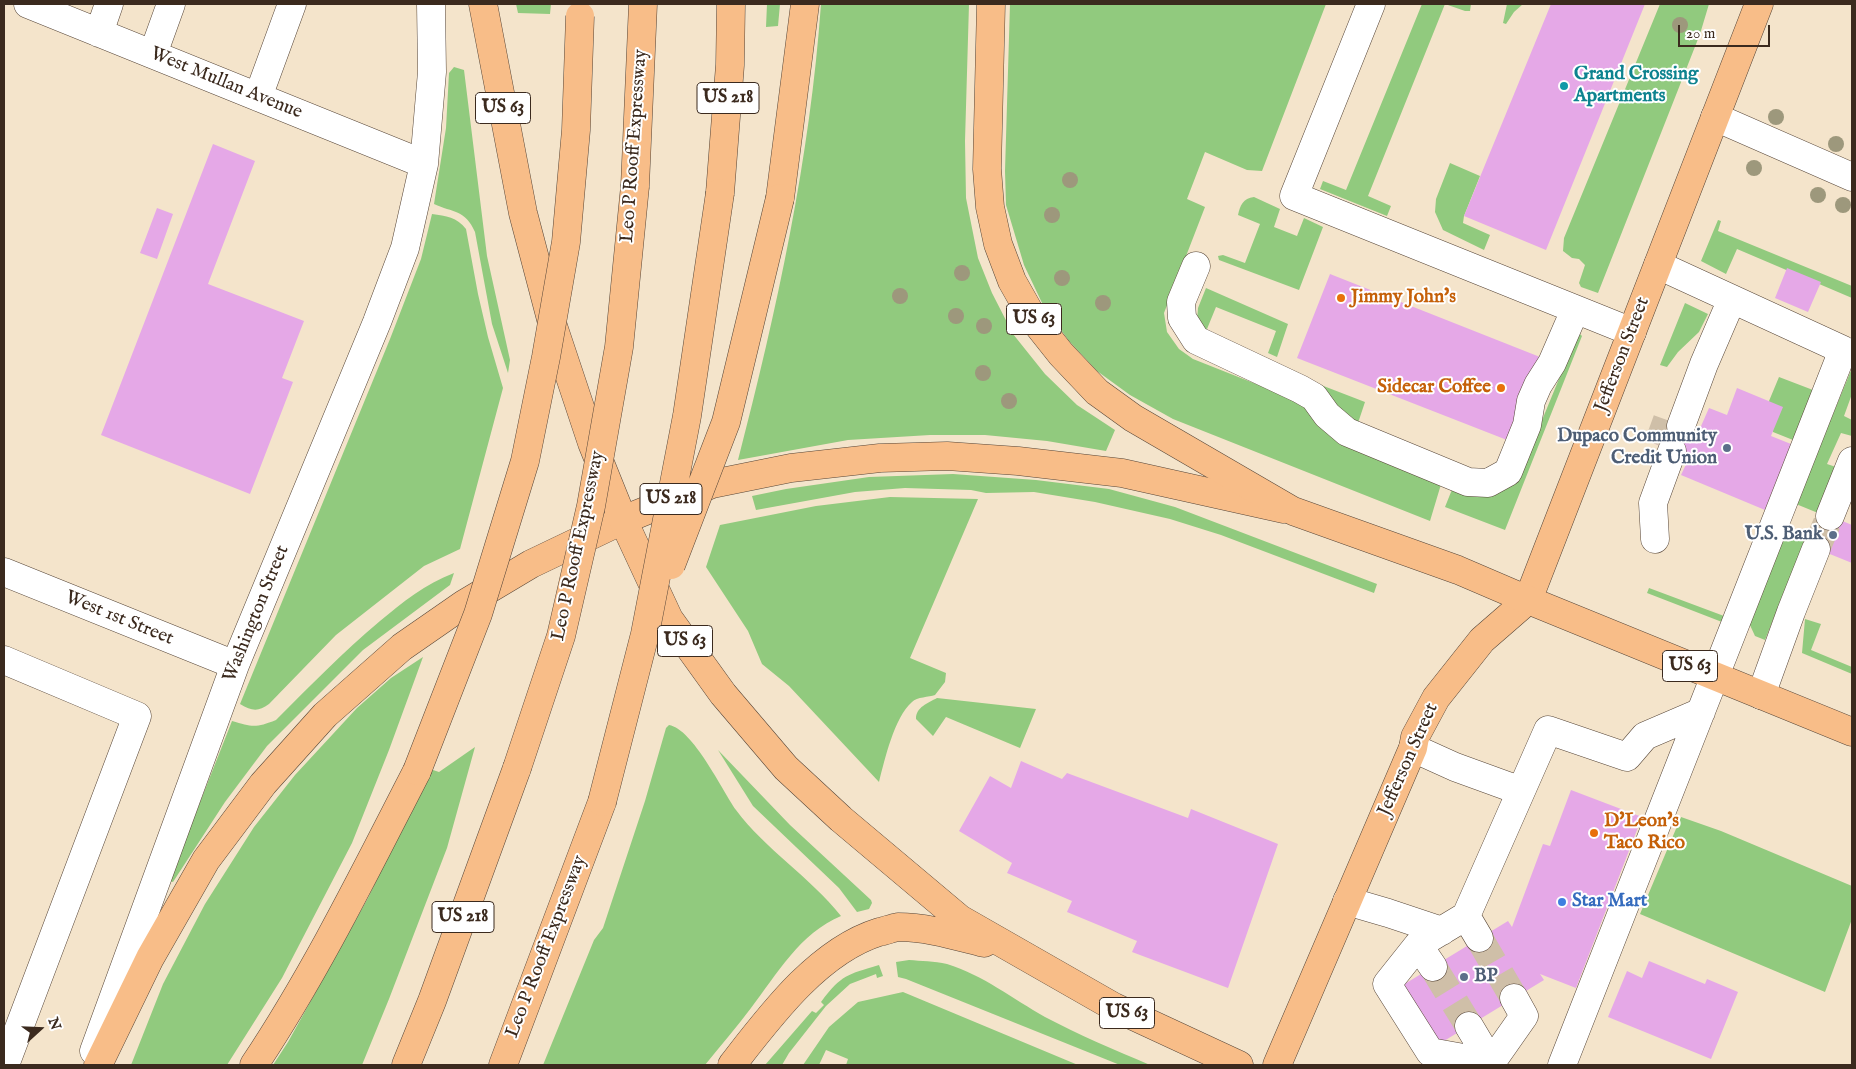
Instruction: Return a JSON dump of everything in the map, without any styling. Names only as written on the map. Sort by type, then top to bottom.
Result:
[{"type":"main road","name":"US 63","points":[[483,4],[524,213],[552,323],[592,443],[623,520],[669,619],[723,694],[786,768],[841,819],[960,919],[1114,1006],[1239,1065]]},
{"type":"main road","name":"Leo P Rooff Expressway","points":[[406,1065],[436,992],[517,768],[561,636],[591,506],[619,347],[635,186],[643,4]]},
{"type":"main road","name":"Leo P Rooff Expressway","points":[[503,1065],[602,802],[645,634],[687,416],[720,193],[730,65],[731,4]]},
{"type":"main road","points":[[645,634],[726,422],[780,198],[805,4]]},
{"type":"main road","name":"US 63","points":[[991,4],[987,169],[990,207],[998,244],[1012,281],[1034,320],[1061,354],[1104,397],[1133,418],[1292,511],[1458,570],[1852,732]]},
{"type":"main road","name":"Jefferson Street","points":[[1277,1065],[1413,748],[1415,737],[1436,698],[1467,662],[1482,640],[1528,600],[1759,4]]},
{"type":"main road","points":[[254,1065],[276,1032],[350,902],[417,771],[478,614],[525,461],[546,357],[566,242],[576,130],[580,10]]},
{"type":"main road","points":[[98,1065],[150,958],[206,860],[263,784],[325,715],[402,647],[464,604],[531,564],[623,520],[712,484],[791,468],[880,458],[947,456],[1018,461],[1122,473],[1292,511]]},
{"type":"main road","points":[[732,1065],[806,979],[840,951],[863,937],[896,927],[943,933],[1019,952]]},
{"type":"street","name":"West Mullan Avenue","points":[[28,4],[424,164]]},
{"type":"street","points":[[99,32],[109,4]]},
{"type":"street","points":[[153,54],[171,4]]},
{"type":"street","points":[[258,97],[292,4]]},
{"type":"street","name":"Washington Street","points":[[88,1065],[235,665],[377,322],[405,248],[424,164],[432,72],[431,4]]},
{"type":"street","points":[[1371,4],[1294,196],[1632,332]]},
{"type":"street","points":[[1715,117],[1852,178]]},
{"type":"street","points":[[1562,1065],[1844,350],[1658,265]]},
{"type":"street","points":[[1196,266],[1181,302],[1182,318],[1196,340],[1314,397],[1327,414],[1347,432],[1468,482],[1488,483],[1508,472],[1527,425],[1531,400],[1552,363],[1575,310]]},
{"type":"street","points":[[1655,539],[1653,457],[1670,436],[1732,299]]},
{"type":"street","points":[[1830,516],[1852,461]]},
{"type":"street","points":[[1761,695],[1816,548]]},
{"type":"street","name":"West 1st Street","points":[[4,573],[235,665]]},
{"type":"street","points":[[4,660],[137,716],[5,1065]]},
{"type":"street","points":[[1492,1064],[1430,1052],[1387,984],[1418,945],[1442,931],[1473,927],[1521,791],[1548,730],[1627,757],[1645,736],[1701,712]]},
{"type":"street","points":[[1413,748],[1455,767],[1521,791]]},
{"type":"street","points":[[1347,901],[1442,931]]},
{"type":"street","points":[[1418,945],[1433,967]]},
{"type":"street","points":[[1492,1064],[1524,1016],[1514,998]]},
{"type":"street","points":[[1469,1026],[1492,1064]]},
{"type":"green space","points":[[516,4],[551,4],[550,14],[518,13]]},
{"type":"green space","points":[[767,4],[780,4],[778,26],[766,27]]},
{"type":"green space","points":[[821,4],[969,4],[965,141],[966,198],[978,258],[992,293],[1013,334],[1045,374],[1077,405],[1115,430],[1106,451],[1047,441],[985,435],[930,435],[848,440],[738,460],[766,347],[790,234],[809,119]]},
{"type":"green space","points":[[1010,4],[1326,4],[1262,171],[1247,170],[1205,152],[1187,199],[1205,207],[1164,313],[1167,332],[1179,349],[1193,359],[1309,405],[1442,481],[1430,521],[1173,419],[1130,395],[1097,371],[1069,341],[1043,305],[1024,265],[1006,205],[1005,171]]},
{"type":"green space","points":[[1422,4],[1445,4],[1368,196],[1391,206],[1387,216],[1320,189],[1323,181],[1346,190]]},
{"type":"green space","points":[[1445,4],[1471,4],[1470,11],[1465,11]]},
{"type":"green space","points":[[1507,4],[1523,4],[1514,12],[1506,24],[1503,23]]},
{"type":"green space","points":[[1660,4],[1709,4],[1700,34],[1598,293],[1581,287],[1579,283],[1585,265],[1579,259],[1572,258],[1563,251],[1564,238]]},
{"type":"green space","points":[[454,67],[464,70],[487,256],[510,360],[508,373],[492,324],[475,232],[463,215],[434,204],[446,128],[449,73]]},
{"type":"green space","points":[[1450,163],[1480,176],[1463,223],[1490,235],[1484,250],[1443,230],[1435,212],[1436,199]]},
{"type":"green space","points":[[1254,197],[1280,209],[1274,227],[1297,236],[1304,218],[1323,227],[1299,290],[1219,260],[1218,256],[1223,255],[1245,263],[1260,224],[1238,215],[1243,203],[1247,199]]},
{"type":"green space","points":[[432,214],[447,216],[463,225],[466,229],[488,337],[503,388],[460,549],[424,566],[336,635],[269,704],[255,710],[248,708],[240,704],[390,339],[421,259]]},
{"type":"green space","points":[[1718,220],[1721,221],[1718,231],[1852,286],[1852,298],[1737,249],[1726,274],[1701,261]]},
{"type":"green space","points":[[1206,288],[1288,324],[1277,357],[1268,353],[1276,331],[1216,307],[1205,330],[1197,320],[1198,308]]},
{"type":"green space","points":[[1685,303],[1708,314],[1699,332],[1678,352],[1667,367],[1660,365]]},
{"type":"green space","points":[[1580,334],[1582,336],[1505,530],[1445,507],[1453,487],[1522,469],[1577,335]]},
{"type":"green space","points":[[1852,368],[1852,394],[1844,416],[1852,420],[1852,436],[1841,433],[1827,464],[1836,467],[1818,513],[1796,504]]},
{"type":"green space","points":[[1295,375],[1365,402],[1357,426]]},
{"type":"green space","points":[[1779,377],[1813,390],[1793,440],[1773,432],[1769,401]]},
{"type":"green space","points":[[953,474],[1036,480],[1109,489],[1175,507],[1377,584],[1374,593],[1221,535],[1170,519],[1095,502],[1034,492],[986,493],[971,490],[905,488],[855,492],[756,510],[752,496],[869,477]]},
{"type":"green space","points":[[890,497],[978,499],[910,658],[946,673],[945,682],[935,695],[914,700],[900,718],[891,739],[879,782],[789,686],[762,664],[748,631],[706,567],[720,525],[816,506]]},
{"type":"green space","points":[[1787,527],[1807,534],[1765,640],[1755,636],[1749,623]]},
{"type":"green space","points":[[454,573],[450,585],[363,650],[267,746],[225,802],[173,882],[169,881],[232,721],[254,726],[276,720],[340,657],[380,621],[424,588]]},
{"type":"green space","points":[[1649,588],[1724,616],[1722,622],[1647,593]]},
{"type":"green space","points":[[1805,619],[1821,624],[1811,650],[1852,667],[1852,674],[1802,653]]},
{"type":"green space","points":[[423,657],[352,843],[282,978],[227,1065],[131,1065],[163,984],[205,904],[254,827],[295,775],[357,708],[391,678]]},
{"type":"green space","points":[[937,698],[1036,709],[1020,748],[946,717],[933,736],[916,719],[920,708]]},
{"type":"green space","points":[[669,725],[688,737],[697,748],[736,810],[760,838],[816,888],[841,916],[826,923],[813,933],[790,956],[705,1065],[543,1065],[594,940],[603,928],[645,801],[666,728]]},
{"type":"green space","points":[[475,747],[447,848],[362,1065],[273,1065],[288,1042],[368,898],[430,769],[439,772]]},
{"type":"green space","points":[[718,750],[790,825],[871,900],[872,903],[869,909],[857,912],[839,888],[753,806]]},
{"type":"green space","points":[[1681,817],[1721,831],[1852,886],[1852,919],[1825,992],[1640,914]]},
{"type":"green space","points":[[909,960],[947,964],[973,974],[1058,1024],[1150,1065],[1120,1065],[898,977],[896,962]]},
{"type":"green space","points":[[879,965],[883,976],[877,978],[876,974],[850,984],[826,1006],[789,1053],[782,1065],[765,1065],[812,1011],[816,1013],[824,1005],[821,1002],[834,986],[852,974]]},
{"type":"green space","points":[[903,992],[1078,1065],[846,1065],[848,1059],[826,1050],[819,1065],[803,1065],[829,1027],[858,1002]]},
{"type":"building","name":"Grand Crossing Apartments","points":[[1551,4],[1645,4],[1546,250],[1464,216]]},
{"type":"building","points":[[213,144],[255,161],[208,284],[304,321],[282,378],[293,382],[250,494],[101,435]]},
{"type":"building","points":[[157,208],[173,214],[157,259],[140,253]]},
{"type":"building","points":[[1787,268],[1821,282],[1808,312],[1775,298]]},
{"type":"building","points":[[1330,274],[1540,357],[1507,440],[1297,358]]},
{"type":"building","name":"Dupaco Community Credit Union","points":[[1737,388],[1783,407],[1771,436],[1791,444],[1765,510],[1681,475],[1689,458],[1653,443],[1663,419],[1698,433],[1709,408],[1727,415]]},
{"type":"building","name":"U.S. Bank","points":[[1823,513],[1852,525],[1852,563],[1810,546]]},
{"type":"building","points":[[1021,761],[1062,779],[1067,773],[1188,818],[1191,809],[1278,844],[1228,988],[1132,952],[1137,941],[1067,912],[1072,901],[1007,873],[1012,863],[959,831],[990,776],[1011,788]]},
{"type":"building","points":[[1571,790],[1642,817],[1576,988],[1540,974],[1544,980],[1439,1044],[1403,985],[1508,921],[1512,927],[1543,844],[1550,846]]},
{"type":"building","points":[[1649,961],[1705,984],[1707,979],[1738,992],[1711,1059],[1608,1017],[1627,971],[1642,978]]},
{"type":"tunnel","points":[[1658,445],[1667,420]]},
{"type":"tunnel","points":[[1816,549],[1830,516]]},
{"type":"tunnel","points":[[1479,938],[1514,998]]},
{"type":"tunnel","points":[[1433,967],[1469,1026]]},
{"type":"place","name":"Grand Crossing Apartments","points":[[1564,86]]},
{"type":"place","name":"Jimmy John's","points":[[1341,298]]},
{"type":"place","name":"Sidecar Coffee","points":[[1501,388]]},
{"type":"place","name":"Dupaco Community Credit Union","points":[[1727,448]]},
{"type":"place","name":"U.S. Bank","points":[[1833,535]]},
{"type":"place","name":"D'Leon's Taco Rico","points":[[1594,833]]},
{"type":"place","name":"Star Mart","points":[[1562,902]]},
{"type":"place","name":"BP","points":[[1464,977]]}]
